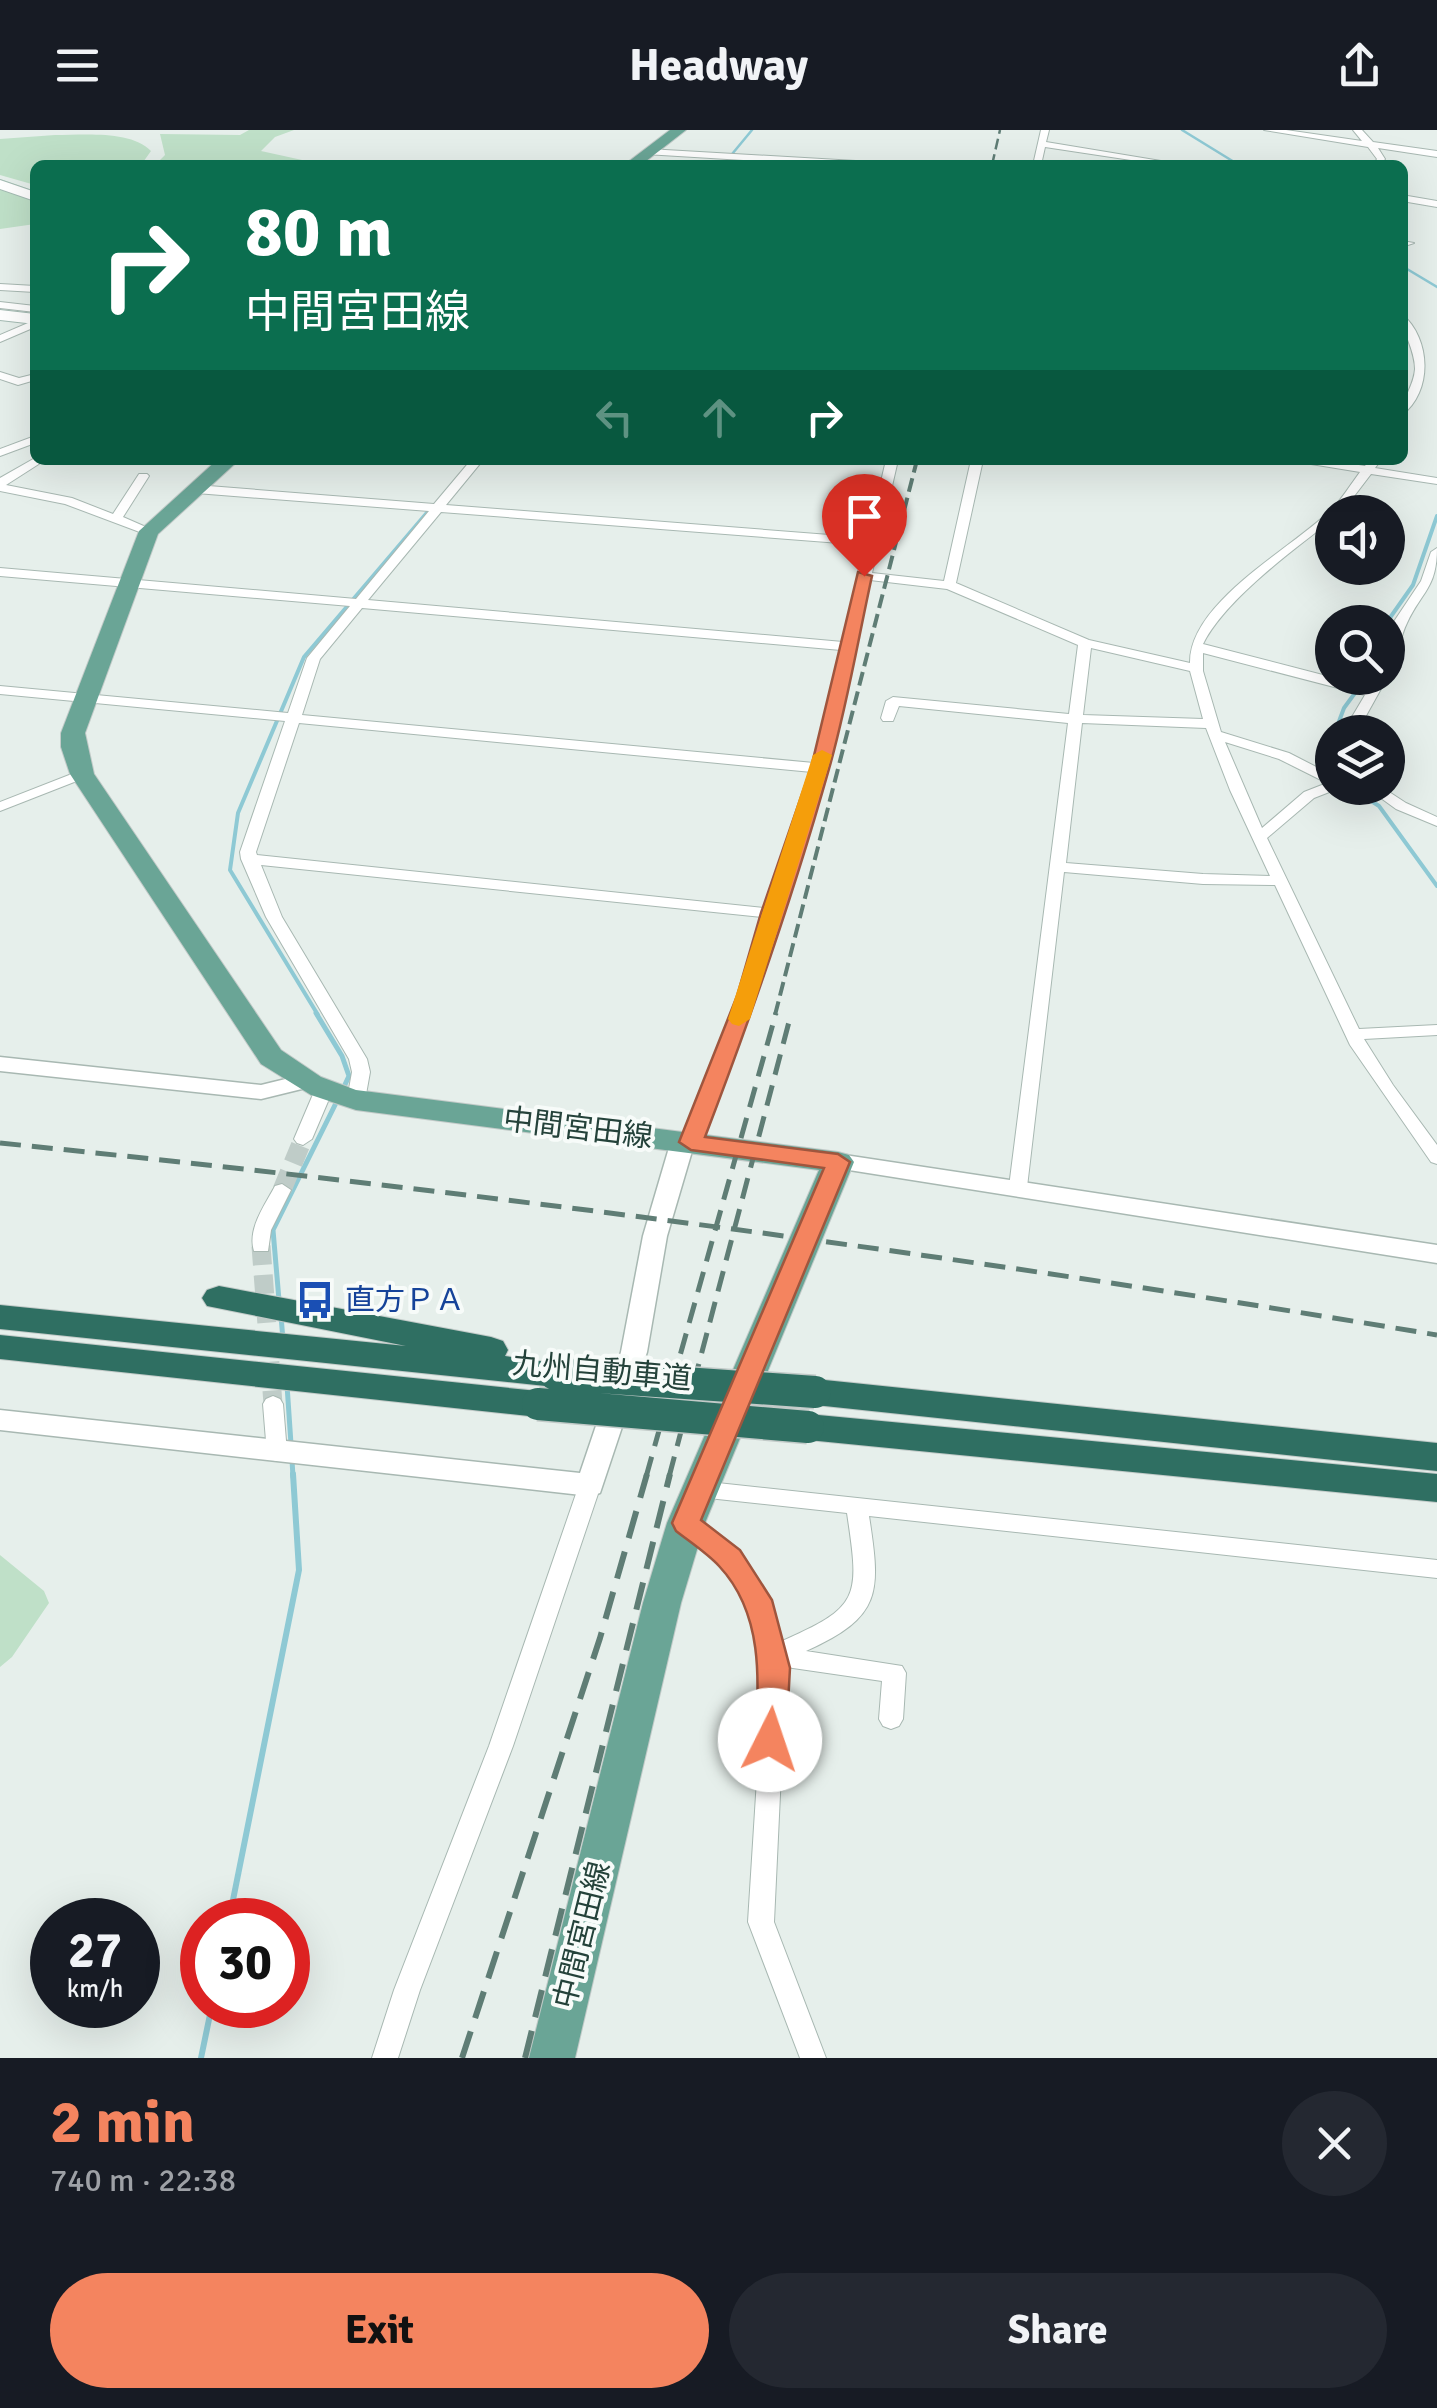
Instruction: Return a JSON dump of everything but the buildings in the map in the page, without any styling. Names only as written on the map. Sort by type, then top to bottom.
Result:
[{"type":"highway","points":[[219,1298],[550,1380]]},
{"type":"highway","name":"九州自動車道","points":[[0,1317],[811,1410],[1437,1488]]},
{"type":"highway","name":"九州自動車道","points":[[0,1347],[550,1380],[651,1380],[811,1410],[1437,1456]]},
{"type":"main road","points":[[638,160],[679,130]]},
{"type":"main road","points":[[0,184],[30,195]]},
{"type":"main road","points":[[0,315],[30,320]]},
{"type":"main road","name":"中間宮田線","points":[[224,465],[150,531],[84,699],[73,733],[73,747],[82,774],[271,1056],[312,1087],[356,1100],[838,1162],[692,1506],[662,1603],[552,2058]]},
{"type":"street","points":[[1038,160],[1044,130]]},
{"type":"street","points":[[1268,130],[1437,154]]},
{"type":"street","points":[[1358,130],[1380,160]]},
{"type":"street","points":[[1042,144],[1148,160]]},
{"type":"street","points":[[648,152],[786,160]]},
{"type":"street","points":[[1408,199],[1437,204]]},
{"type":"street","points":[[0,287],[30,289]]},
{"type":"street","points":[[0,305],[30,308]]},
{"type":"street","points":[[0,339],[30,324]]},
{"type":"street","points":[[1408,334],[1423,376],[1408,404]]},
{"type":"street","points":[[0,375],[18,382],[30,378]]},
{"type":"street","points":[[0,453],[30,440]]},
{"type":"street","points":[[0,485],[31,465]]},
{"type":"street","points":[[356,1100],[361,1072],[358,1060],[274,917],[248,859],[291,718],[314,658],[473,465]]},
{"type":"street","points":[[385,2058],[406,1990],[500,1746],[634,1352],[654,1236],[687,1142],[748,996],[771,913],[820,768],[891,465]]},
{"type":"street","points":[[949,586],[976,465]]},
{"type":"street","points":[[1331,465],[1437,481]]},
{"type":"street","points":[[1349,495],[1372,465]]},
{"type":"street","points":[[114,519],[130,506],[135,485],[144,476]]},
{"type":"street","points":[[0,485],[68,501],[150,531]]},
{"type":"street","points":[[196,489],[870,542]]},
{"type":"street","points":[[1315,528],[1282,553],[1209,625],[1196,646],[1198,669],[1214,730],[1259,836],[1354,1034],[1437,1158]]},
{"type":"street","points":[[1405,614],[1427,581],[1437,552]]},
{"type":"street","points":[[0,572],[846,646]]},
{"type":"street","points":[[864,576],[949,586],[1085,643],[1198,669]]},
{"type":"street","points":[[1018,1186],[1085,643]]},
{"type":"street","points":[[1196,646],[1315,677]]},
{"type":"street","points":[[0,690],[820,768]]},
{"type":"street","points":[[888,718],[892,701],[1214,730],[1284,756],[1315,773]]},
{"type":"street","points":[[0,807],[82,774]]},
{"type":"street","points":[[1259,836],[1315,792]]},
{"type":"street","points":[[1400,805],[1437,822]]},
{"type":"street","points":[[248,859],[771,913]]},
{"type":"street","points":[[1057,866],[1203,879],[1280,881]]},
{"type":"street","points":[[1354,1034],[1437,1030]]},
{"type":"street","points":[[0,1064],[260,1092],[312,1087],[302,1139]]},
{"type":"street","points":[[838,1162],[1018,1186],[1437,1254]]},
{"type":"street","points":[[261,1246],[262,1230],[282,1190]]},
{"type":"street","points":[[273,1404],[278,1453]]},
{"type":"street","points":[[0,1420],[590,1484]]},
{"type":"street","points":[[692,1506],[857,1508],[1437,1569]]},
{"type":"street","points":[[692,1506],[757,1600],[775,1668],[761,1922],[813,2058]]},
{"type":"street","points":[[772,1656],[830,1630],[856,1610],[866,1590],[867,1568],[857,1508]]},
{"type":"street","points":[[772,1656],[894,1672],[891,1719]]},
{"type":"green space","points":[[249,130],[294,130],[275,137],[261,151],[302,160],[160,160],[165,155],[160,134],[240,135]]},
{"type":"green space","points":[[55,135],[119,137],[151,151],[145,160],[30,160],[30,184],[0,175],[0,139]]},
{"type":"green space","points":[[0,179],[30,189],[30,225],[0,229]]},
{"type":"green space","points":[[0,1555],[44,1591],[49,1603],[12,1657],[0,1667]]},
{"type":"waterway","points":[[727,160],[752,130]]},
{"type":"waterway","points":[[1182,130],[1231,160]]},
{"type":"waterway","points":[[1408,270],[1437,287]]},
{"type":"waterway","points":[[318,1015],[230,870],[238,813],[304,657],[431,508]]},
{"type":"waterway","points":[[1399,605],[1413,585],[1437,516]]},
{"type":"waterway","points":[[1341,715],[1354,695]]},
{"type":"waterway","points":[[1377,805],[1437,886]]},
{"type":"waterway","points":[[316,1013],[342,1056],[349,1076],[342,1091]]},
{"type":"waterway","points":[[279,1300],[273,1230],[337,1101]]},
{"type":"waterway","points":[[281,1316],[283,1340]]},
{"type":"waterway","points":[[287,1385],[291,1444]]},
{"type":"waterway","points":[[292,1460],[293,1477]]},
{"type":"waterway","points":[[233,1898],[299,1570],[293,1474]]},
{"type":"waterway","points":[[201,2058],[207,2028]]},
{"type":"tunnel","points":[[282,1190],[303,1139]]},
{"type":"tunnel","points":[[261,1246],[273,1404]]},
{"type":"railway","points":[[993,160],[1000,130]]},
{"type":"railway","points":[[775,1015],[916,465]]},
{"type":"railway","points":[[716,1227],[776,1013]]},
{"type":"railway","points":[[734,1229],[790,1018]]},
{"type":"railway","points":[[0,1143],[716,1227]]},
{"type":"railway","points":[[646,1477],[716,1227]]},
{"type":"railway","points":[[716,1227],[734,1229]]},
{"type":"railway","points":[[669,1477],[734,1229]]},
{"type":"railway","points":[[734,1229],[1437,1335]]},
{"type":"railway","points":[[462,2058],[600,1638],[647,1474]]},
{"type":"railway","points":[[525,2058],[670,1474]]},
{"type":"slow traffic","points":[[739,1019],[822,755]]},
{"type":"place","name":"直方ＰＡ","points":[[315,1300]]},
{"type":"route","points":[[770,1740],[775,1668],[757,1600],[730,1558],[686,1523],[838,1162],[691,1142],[748,996],[771,913],[820,768],[864,576]]}]
